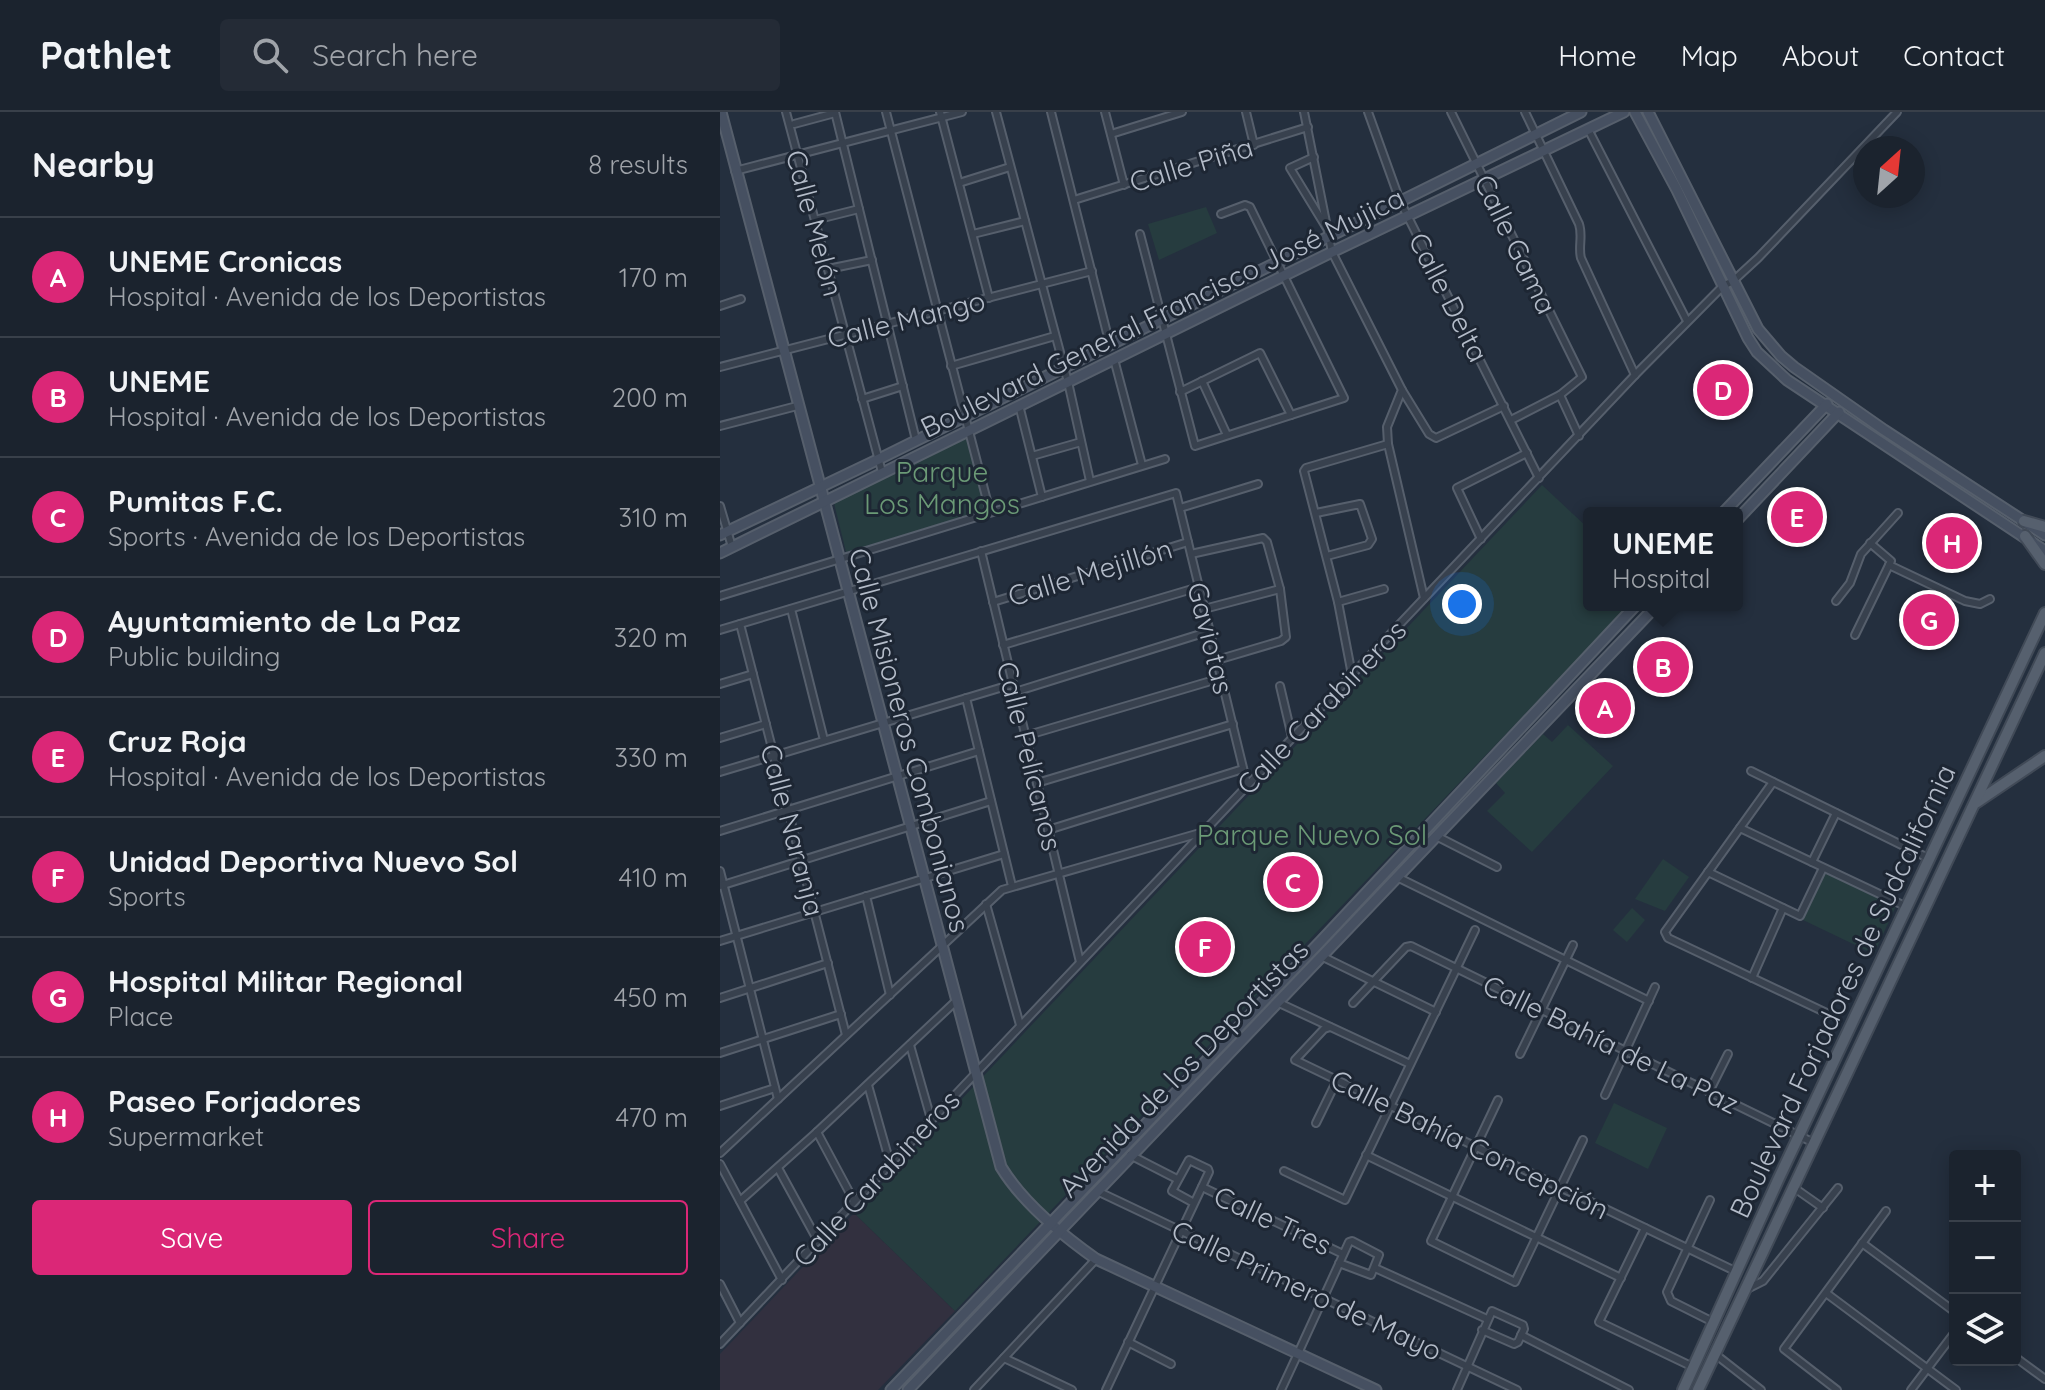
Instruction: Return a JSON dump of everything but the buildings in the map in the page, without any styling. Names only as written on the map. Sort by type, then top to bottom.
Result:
[{"type":"main road","points":[[2024,521],[2045,527]]},
{"type":"main road","points":[[2025,536],[2045,564]]},
{"type":"main road","name":"Boulevard Forjadores de Sudcalifornia","points":[[1683,1390],[2045,613]]},
{"type":"main road","name":"Boulevard Forjadores de Sudcalifornia","points":[[1698,1390],[2045,653]]},
{"type":"main road","points":[[2006,701],[2020,708]]},
{"type":"main road","points":[[1976,804],[2045,756]]},
{"type":"main road","points":[[1923,874],[1938,881]]},
{"type":"street","name":"Calle Misioneros Combonianos","points":[[721,112],[1001,1167],[1010,1182],[1096,1259],[1376,1390]]},
{"type":"street","name":"Calle Melón","points":[[786,112],[882,472]]},
{"type":"street","points":[[794,124],[835,112],[916,440]]},
{"type":"street","points":[[886,112],[990,512]]},
{"type":"street","points":[[735,171],[962,112]]},
{"type":"street","points":[[996,112],[1068,382],[1090,481]]},
{"type":"street","points":[[1051,112],[1110,345]]},
{"type":"street","points":[[1105,112],[1124,185]]},
{"type":"street","points":[[1111,134],[1182,112]]},
{"type":"street","points":[[1246,112],[1254,145]]},
{"type":"street","points":[[1304,112],[1332,252],[1402,390],[1432,437],[1504,406]]},
{"type":"street","name":"Calle Delta","points":[[1368,112],[1400,201],[1539,478]]},
{"type":"street","name":"Calle Gama","points":[[1451,112],[1582,377],[1560,395]]},
{"type":"street","points":[[1525,112],[1579,224],[1583,235],[1579,253],[1635,375]]},
{"type":"street","name":"Boulevard General Francisco José Mujica","points":[[723,533],[1064,368],[1277,262],[1328,233],[1581,112]]},
{"type":"street","name":"Boulevard General Francisco José Mujica","points":[[720,553],[1624,112]]},
{"type":"street","points":[[1635,112],[1757,352],[1787,380],[2045,551]]},
{"type":"street","points":[[1648,112],[1758,329],[1770,345],[1787,362],[1847,404],[2045,535]]},
{"type":"street","name":"Calle Carabineros","points":[[720,1344],[1635,375],[1723,286],[1733,281],[1897,112]]},
{"type":"street","points":[[941,115],[989,298]]},
{"type":"street","name":"Calle Piña","points":[[1074,200],[1308,127]]},
{"type":"street","points":[[1588,129],[1687,321]]},
{"type":"street","points":[[1314,157],[1290,168],[1328,233]]},
{"type":"street","points":[[959,183],[1010,167]]},
{"type":"street","points":[[1140,234],[1195,446],[1344,398],[1250,207],[1245,205],[1221,214]]},
{"type":"street","points":[[815,220],[859,209]]},
{"type":"street","points":[[973,234],[1025,221]]},
{"type":"street","points":[[828,269],[872,260]]},
{"type":"street","name":"Calle Mango","points":[[720,367],[1092,271]]},
{"type":"street","points":[[720,305],[741,299]]},
{"type":"street","points":[[951,366],[1055,336]]},
{"type":"street","points":[[1180,392],[1260,353],[1291,415]]},
{"type":"street","points":[[1114,359],[1142,465]]},
{"type":"street","points":[[1202,381],[1227,435]]},
{"type":"street","points":[[862,399],[903,386]]},
{"type":"street","points":[[1402,390],[1387,427],[1388,444],[1424,599]]},
{"type":"street","points":[[1511,420],[1560,395],[1579,436]]},
{"type":"street","points":[[1729,507],[1834,395]]},
{"type":"street","points":[[1743,514],[1847,404]]},
{"type":"street","points":[[1019,405],[1042,497]]},
{"type":"street","points":[[720,426],[797,406]]},
{"type":"street","points":[[1032,456],[1081,442]]},
{"type":"street","points":[[1352,675],[1338,602],[1305,469],[1388,444]]},
{"type":"street","points":[[1481,539],[1457,488],[1527,453]]},
{"type":"street","points":[[720,596],[1165,459]]},
{"type":"street","points":[[1767,466],[1778,477]]},
{"type":"street","points":[[1180,508],[1258,484]]},
{"type":"street","name":"Gaviotas","points":[[981,551],[1176,493],[1247,784]]},
{"type":"street","points":[[1742,493],[1753,503]]},
{"type":"street","points":[[1971,500],[1984,503],[1990,498]]},
{"type":"street","points":[[1316,513],[1360,504],[1372,539],[1368,545],[1327,556]]},
{"type":"street","points":[[720,506],[723,533],[732,547]]},
{"type":"street","points":[[1836,601],[1850,583],[1861,554],[1898,513]]},
{"type":"street","points":[[757,517],[764,532]]},
{"type":"street","points":[[1191,554],[1263,538],[1267,542],[1280,589],[1286,637],[1217,660]]},
{"type":"street","name":"Calle Mejillón","points":[[993,602],[1188,542]]},
{"type":"street","points":[[1855,635],[1891,561],[1870,543]]},
{"type":"street","points":[[720,630],[981,551]]},
{"type":"street","name":"Calle Pelícanos","points":[[981,551],[1080,962]]},
{"type":"street","points":[[1889,565],[1965,601],[1980,604],[1990,599]]},
{"type":"street","points":[[1003,645],[1199,587]]},
{"type":"street","points":[[1204,609],[1280,589]]},
{"type":"street","points":[[1338,602],[1384,589]]},
{"type":"street","points":[[791,609],[824,740]]},
{"type":"street","name":"Avenida de los Deportistas","points":[[891,1390],[948,1330],[1096,1191],[1630,611]]},
{"type":"street","name":"Avenida de los Deportistas","points":[[908,1390],[1056,1226],[1258,1014],[1277,1002],[1651,611]]},
{"type":"street","name":"Calle Naranja","points":[[740,624],[846,1035]]},
{"type":"street","points":[[720,772],[966,698],[1014,688],[1210,631]]},
{"type":"street","points":[[720,684],[753,674]]},
{"type":"street","points":[[1025,736],[1221,678]]},
{"type":"street","points":[[1280,686],[1292,737]]},
{"type":"street","points":[[1557,688],[1568,698]]},
{"type":"street","points":[[966,698],[1012,886]]},
{"type":"street","points":[[720,738],[766,724]]},
{"type":"street","points":[[1037,783],[1233,724]]},
{"type":"street","points":[[720,831],[979,751]]},
{"type":"street","points":[[1048,830],[1243,769]]},
{"type":"street","points":[[1751,771],[1930,859]]},
{"type":"street","points":[[1773,782],[1665,932],[1668,938],[1833,1016]]},
{"type":"street","points":[[1461,792],[1470,800]]},
{"type":"street","points":[[722,886],[991,801]]},
{"type":"street","points":[[1812,862],[1836,813]]},
{"type":"street","points":[[1740,828],[1907,907]]},
{"type":"street","points":[[720,1153],[1002,890],[1203,832]]},
{"type":"street","points":[[1436,836],[1497,867]]},
{"type":"street","points":[[720,941],[1004,854]]},
{"type":"street","points":[[1708,872],[1800,916],[1823,868]]},
{"type":"street","points":[[720,871],[778,1099]]},
{"type":"street","points":[[1397,877],[1649,1001]]},
{"type":"street","points":[[866,896],[890,995]]},
{"type":"street","points":[[986,904],[1020,1025]]},
{"type":"street","points":[[1752,978],[1783,908]]},
{"type":"street","points":[[1284,1171],[1345,1200],[1475,930]]},
{"type":"street","points":[[1520,1054],[1573,945]]},
{"type":"street","name":"Calle Bahía de La Paz","points":[[1373,982],[1408,946],[1814,1143]]},
{"type":"street","points":[[1321,956],[1436,1012]]},
{"type":"street","points":[[720,998],[828,963]]},
{"type":"street","points":[[1353,1003],[1373,982]]},
{"type":"street","points":[[1605,1095],[1655,987]]},
{"type":"street","points":[[740,1201],[956,1001]]},
{"type":"street","points":[[1277,1002],[1410,1064]]},
{"type":"street","points":[[720,1053],[841,1014]]},
{"type":"street","name":"Calle Bahía Concepción","points":[[1330,1027],[1324,1029],[1295,1060],[1737,1272]]},
{"type":"street","points":[[910,1045],[931,1119]]},
{"type":"street","points":[[1709,1092],[1728,1054]]},
{"type":"street","points":[[1316,1123],[1337,1080]]},
{"type":"street","points":[[868,1085],[890,1163]]},
{"type":"street","points":[[720,1106],[775,1088]]},
{"type":"street","points":[[1498,1100],[1431,1241],[1515,1282],[1583,1140]]},
{"type":"street","points":[[817,1132],[854,1201]]},
{"type":"street","points":[[1130,1155],[1177,1179]]},
{"type":"street","points":[[1366,1155],[1621,1278]]},
{"type":"street","points":[[1106,1390],[1202,1187],[1209,1170],[1189,1160],[1172,1191],[1194,1203]]},
{"type":"street","points":[[720,1164],[782,1280]]},
{"type":"street","points":[[778,1168],[818,1241]]},
{"type":"street","name":"Calle Tres","points":[[1202,1187],[1343,1254]]},
{"type":"street","points":[[1793,1187],[1823,1208]]},
{"type":"street","points":[[1745,1290],[1763,1281],[1838,1188]]},
{"type":"street","name":"Calle Primero de Mayo","points":[[1096,1191],[1517,1390]]},
{"type":"street","points":[[1710,1200],[1667,1292],[1671,1301],[1713,1322]]},
{"type":"street","points":[[1837,1390],[1784,1349],[1886,1211]]},
{"type":"street","name":"Calle Bahía Concepción","points":[[1645,1228],[1599,1322],[1693,1367]]},
{"type":"street","points":[[1281,1390],[1343,1254],[1352,1241],[1379,1255],[1369,1275],[1339,1263]]},
{"type":"street","points":[[1862,1243],[1949,1308]]},
{"type":"street","points":[[974,1390],[1096,1259]]},
{"type":"street","points":[[1375,1268],[1487,1319]]},
{"type":"street","points":[[720,1284],[740,1323]]},
{"type":"street","points":[[1826,1293],[1956,1390]]},
{"type":"street","points":[[1457,1390],[1482,1330],[1487,1319],[1494,1311],[1523,1325],[1521,1335],[1514,1344],[1482,1330]]},
{"type":"street","points":[[948,1330],[956,1338]]},
{"type":"street","points":[[1521,1335],[1629,1390]]},
{"type":"street","points":[[1911,1390],[1949,1340]]},
{"type":"street","points":[[1128,1342],[1171,1364]]},
{"type":"street","points":[[1715,1354],[1761,1390]]},
{"type":"street","points":[[1004,1358],[1072,1390]]},
{"type":"street","points":[[2021,1361],[2045,1379]]},
{"type":"shaded area","points":[[854,1213],[955,1311],[878,1390],[720,1390],[720,1354]]},
{"type":"green space","points":[[1206,207],[1217,233],[1159,260],[1148,224]]},
{"type":"green space","name":"Parque Los Mangos","points":[[967,435],[986,510],[846,552],[834,503]]},
{"type":"green space","name":"Parque Nuevo Sol","points":[[1542,485],[1583,523],[1583,611],[1623,611],[955,1311],[854,1213]]},
{"type":"green space","points":[[1568,725],[1613,766],[1532,852],[1487,811],[1505,793],[1496,783],[1543,734],[1552,742]]},
{"type":"green space","points":[[1663,859],[1689,877],[1665,911],[1635,899]]},
{"type":"green space","points":[[1825,873],[1896,906],[1874,954],[1803,920]]},
{"type":"green space","points":[[1632,908],[1645,920],[1627,942],[1613,930]]},
{"type":"green space","points":[[1614,1103],[1667,1128],[1648,1169],[1595,1143]]},
{"type":"place","name":"Ayuntamiento de La Paz","points":[[1723,390]]},
{"type":"place","name":"Cruz Roja","points":[[1797,517]]},
{"type":"place","name":"Paseo Forjadores","points":[[1952,543]]},
{"type":"place","name":"Hospital Militar Regional","points":[[1929,620]]},
{"type":"place","name":"UNEME","points":[[1663,667]]},
{"type":"place","name":"UNEME Cronicas","points":[[1605,708]]},
{"type":"place","name":"Pumitas F.C.","points":[[1293,882]]},
{"type":"place","name":"Unidad Deportiva Nuevo Sol","points":[[1205,947]]}]
